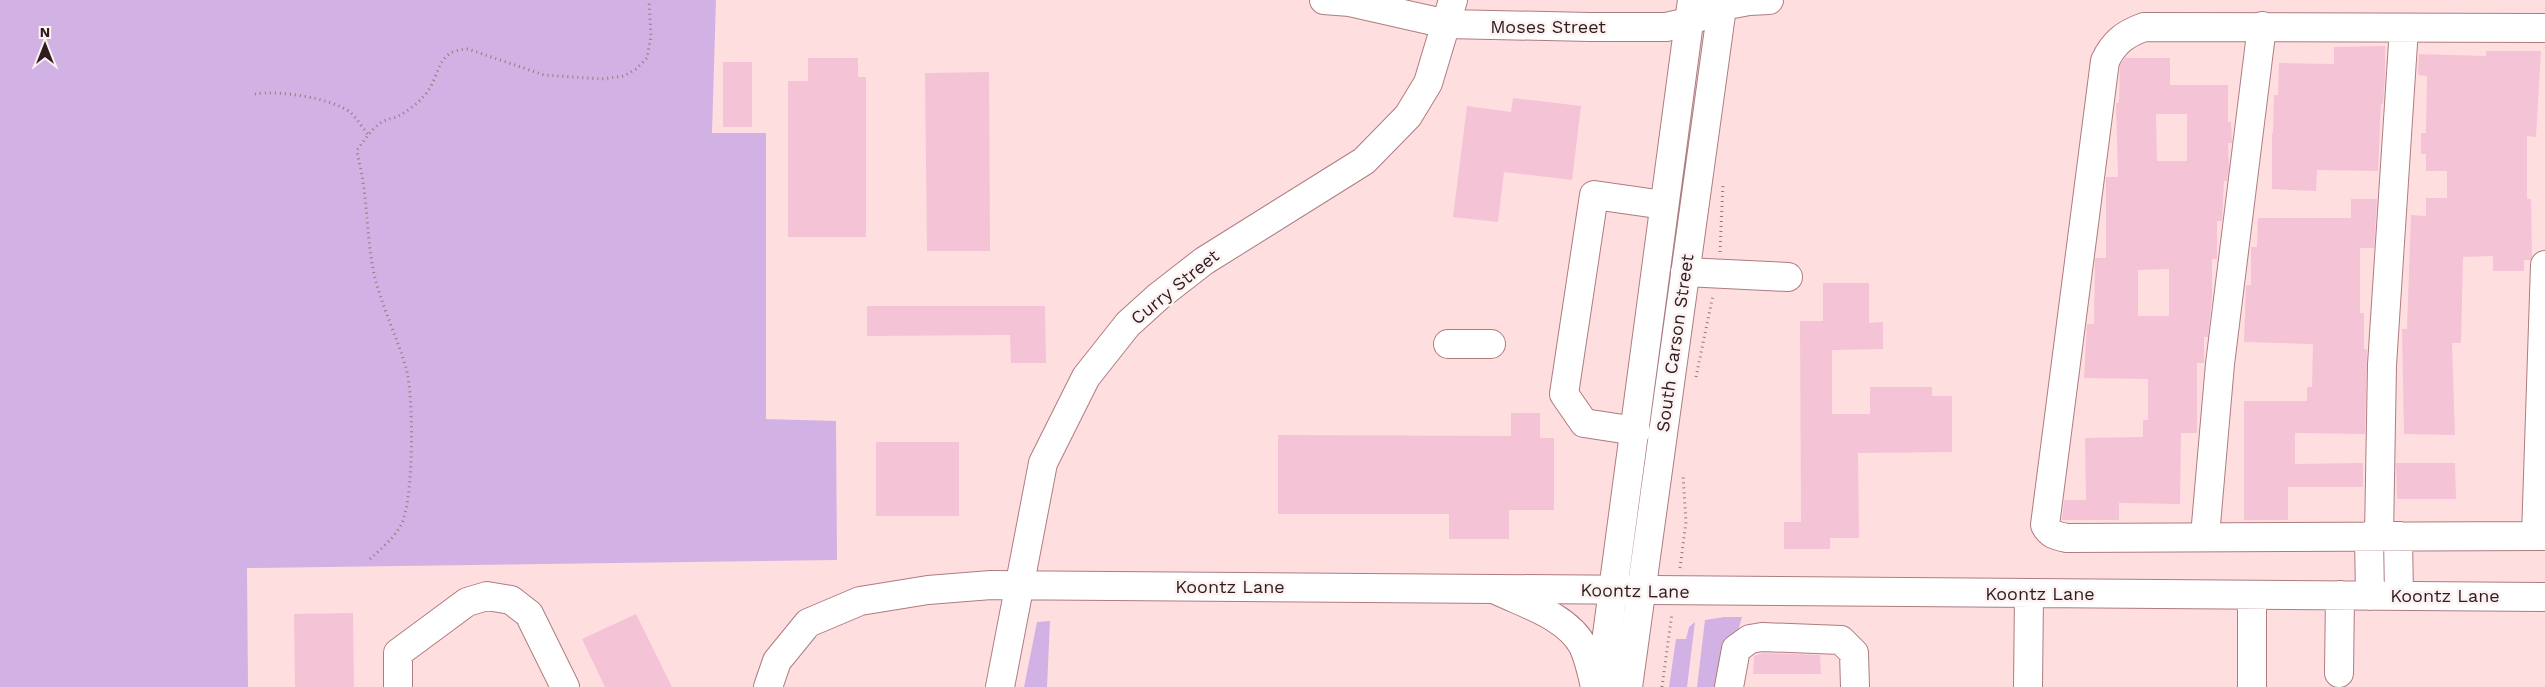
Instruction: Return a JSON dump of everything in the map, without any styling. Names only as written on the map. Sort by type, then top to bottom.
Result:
[{"type":"street","name":"Moses Street","points":[[1324,0],[1450,12],[1475,27],[1656,27],[1691,11],[1722,3],[1769,0]]},
{"type":"street","name":"South Carson Street","points":[[1628,687],[1722,3]]},
{"type":"street","name":"South Carson Street","points":[[1600,687],[1636,431],[1664,205],[1691,11]]},
{"type":"street","name":"Curry Street","points":[[1000,687],[1043,463],[1086,377],[1128,324],[1159,296],[1204,261],[1364,161],[1408,116],[1428,83],[1450,12]]},
{"type":"street","points":[[2205,536],[2220,364],[2262,26]]},
{"type":"street","points":[[2545,28],[2144,27],[2126,34],[2111,47],[2105,61],[2045,525],[2048,531],[2056,536],[2067,538],[2541,536],[2545,265]]},
{"type":"street","points":[[2370,596],[2382,536],[2382,365],[2404,28]]},
{"type":"street","points":[[1636,431],[1584,423],[1564,394],[1594,195],[1664,205]]},
{"type":"street","points":[[1685,272],[1788,276]]},
{"type":"street","points":[[1448,344],[1490,344]]},
{"type":"street","points":[[2382,536],[2399,596]]},
{"type":"street","name":"Koontz Lane","points":[[768,687],[777,661],[808,623],[860,601],[928,590],[1020,585],[1676,592],[2545,597]]},
{"type":"street","points":[[1496,590],[1556,619],[1571,631],[1582,645],[1589,662],[1595,687]]},
{"type":"street","points":[[2028,687],[2029,594]]},
{"type":"street","points":[[2252,595],[2252,687]]},
{"type":"street","points":[[2339,673],[2340,595]]},
{"type":"street","points":[[399,685],[398,653],[467,602],[487,596],[511,600],[529,614],[565,687]]},
{"type":"street","points":[[1729,687],[1736,648],[1750,639],[1771,637],[1841,640],[1854,653],[1855,687]]},
{"type":"path","points":[[370,559],[396,532],[407,508],[410,445],[409,385],[406,368],[385,314],[368,244],[362,176],[357,150],[381,122],[400,116],[414,106],[430,87],[444,57],[457,50],[468,49],[544,75],[602,78],[624,76],[636,69],[647,58],[651,36],[649,0]]},
{"type":"path","points":[[255,94],[280,93],[334,103],[351,113],[368,135]]},
{"type":"path","points":[[1694,386],[1717,273],[1724,174]]},
{"type":"path","points":[[1662,687],[1686,522],[1683,467]]},
{"type":"shaded area","points":[[0,0],[716,0],[712,133],[766,133],[766,419],[836,421],[837,560],[247,568],[248,687],[0,687]]},
{"type":"shaded area","points":[[1742,617],[1722,687],[1697,687],[1705,620]]},
{"type":"shaded area","points":[[1050,621],[1047,687],[1024,687],[1037,622]]},
{"type":"shaded area","points":[[1695,622],[1687,687],[1669,687],[1676,639],[1686,639],[1689,627]]},
{"type":"building","points":[[2385,46],[2385,78],[2383,104],[2381,104],[2378,171],[2317,170],[2316,191],[2272,189],[2274,95],[2278,95],[2279,63],[2334,64],[2334,47]]},
{"type":"building","points":[[2486,51],[2541,51],[2536,137],[2527,136],[2527,199],[2531,199],[2532,257],[2531,260],[2524,260],[2524,271],[2493,271],[2493,256],[2463,257],[2461,343],[2452,343],[2455,435],[2404,434],[2402,329],[2407,329],[2411,215],[2426,216],[2426,198],[2447,198],[2447,171],[2426,171],[2426,154],[2421,154],[2421,133],[2426,133],[2427,76],[2418,75],[2419,54],[2486,56]]},
{"type":"building","points":[[808,58],[858,58],[858,77],[866,77],[866,237],[788,237],[788,81],[808,81]]},
{"type":"building","points":[[2125,58],[2170,58],[2170,85],[2228,85],[2228,122],[2231,122],[2232,143],[2228,143],[2229,168],[2227,181],[2224,181],[2222,221],[2217,221],[2217,259],[2212,259],[2212,297],[2208,337],[2204,337],[2204,363],[2197,363],[2197,433],[2181,433],[2180,504],[2119,503],[2119,520],[2062,520],[2064,500],[2086,500],[2085,438],[2143,437],[2143,420],[2148,420],[2148,379],[2084,378],[2087,324],[2094,324],[2095,258],[2106,258],[2106,177],[2118,177],[2116,103],[2119,103],[2120,66]],"holes":[[[2156,114],[2187,114],[2187,161],[2157,161]],[[2169,269],[2169,316],[2138,316],[2138,270]]]},
{"type":"building","points":[[723,62],[752,62],[752,127],[723,127]]},
{"type":"building","points":[[989,72],[990,251],[927,251],[925,73]]},
{"type":"building","points":[[1513,98],[1581,106],[1572,180],[1504,172],[1498,222],[1453,217],[1467,106],[1511,112]]},
{"type":"building","points":[[2351,199],[2377,199],[2374,248],[2360,248],[2360,313],[2364,313],[2364,349],[2367,349],[2365,434],[2295,433],[2295,464],[2363,463],[2363,487],[2288,487],[2288,520],[2244,520],[2244,401],[2307,401],[2307,387],[2312,387],[2313,344],[2244,342],[2246,285],[2251,285],[2251,247],[2257,247],[2258,218],[2351,218]]},
{"type":"building","points":[[1823,283],[1869,283],[1869,323],[1883,322],[1883,349],[1832,350],[1832,414],[1870,414],[1870,387],[1932,387],[1932,396],[1952,396],[1952,452],[1858,453],[1859,538],[1830,538],[1830,549],[1784,549],[1784,522],[1801,522],[1800,321],[1823,321]]},
{"type":"building","points":[[867,306],[1045,306],[1046,363],[1011,363],[1010,335],[867,336]]},
{"type":"building","points":[[1511,413],[1540,413],[1540,438],[1554,438],[1554,510],[1509,510],[1509,539],[1449,539],[1449,514],[1278,514],[1278,435],[1511,436]]},
{"type":"building","points":[[876,442],[959,442],[959,516],[876,516]]},
{"type":"building","points":[[2396,463],[2455,463],[2456,499],[2397,499]]},
{"type":"building","points":[[353,613],[354,687],[295,687],[294,614]]},
{"type":"building","points":[[636,614],[672,687],[605,687],[582,639]]},
{"type":"building","points":[[1763,653],[1820,655],[1821,674],[1753,674],[1754,656]]}]
